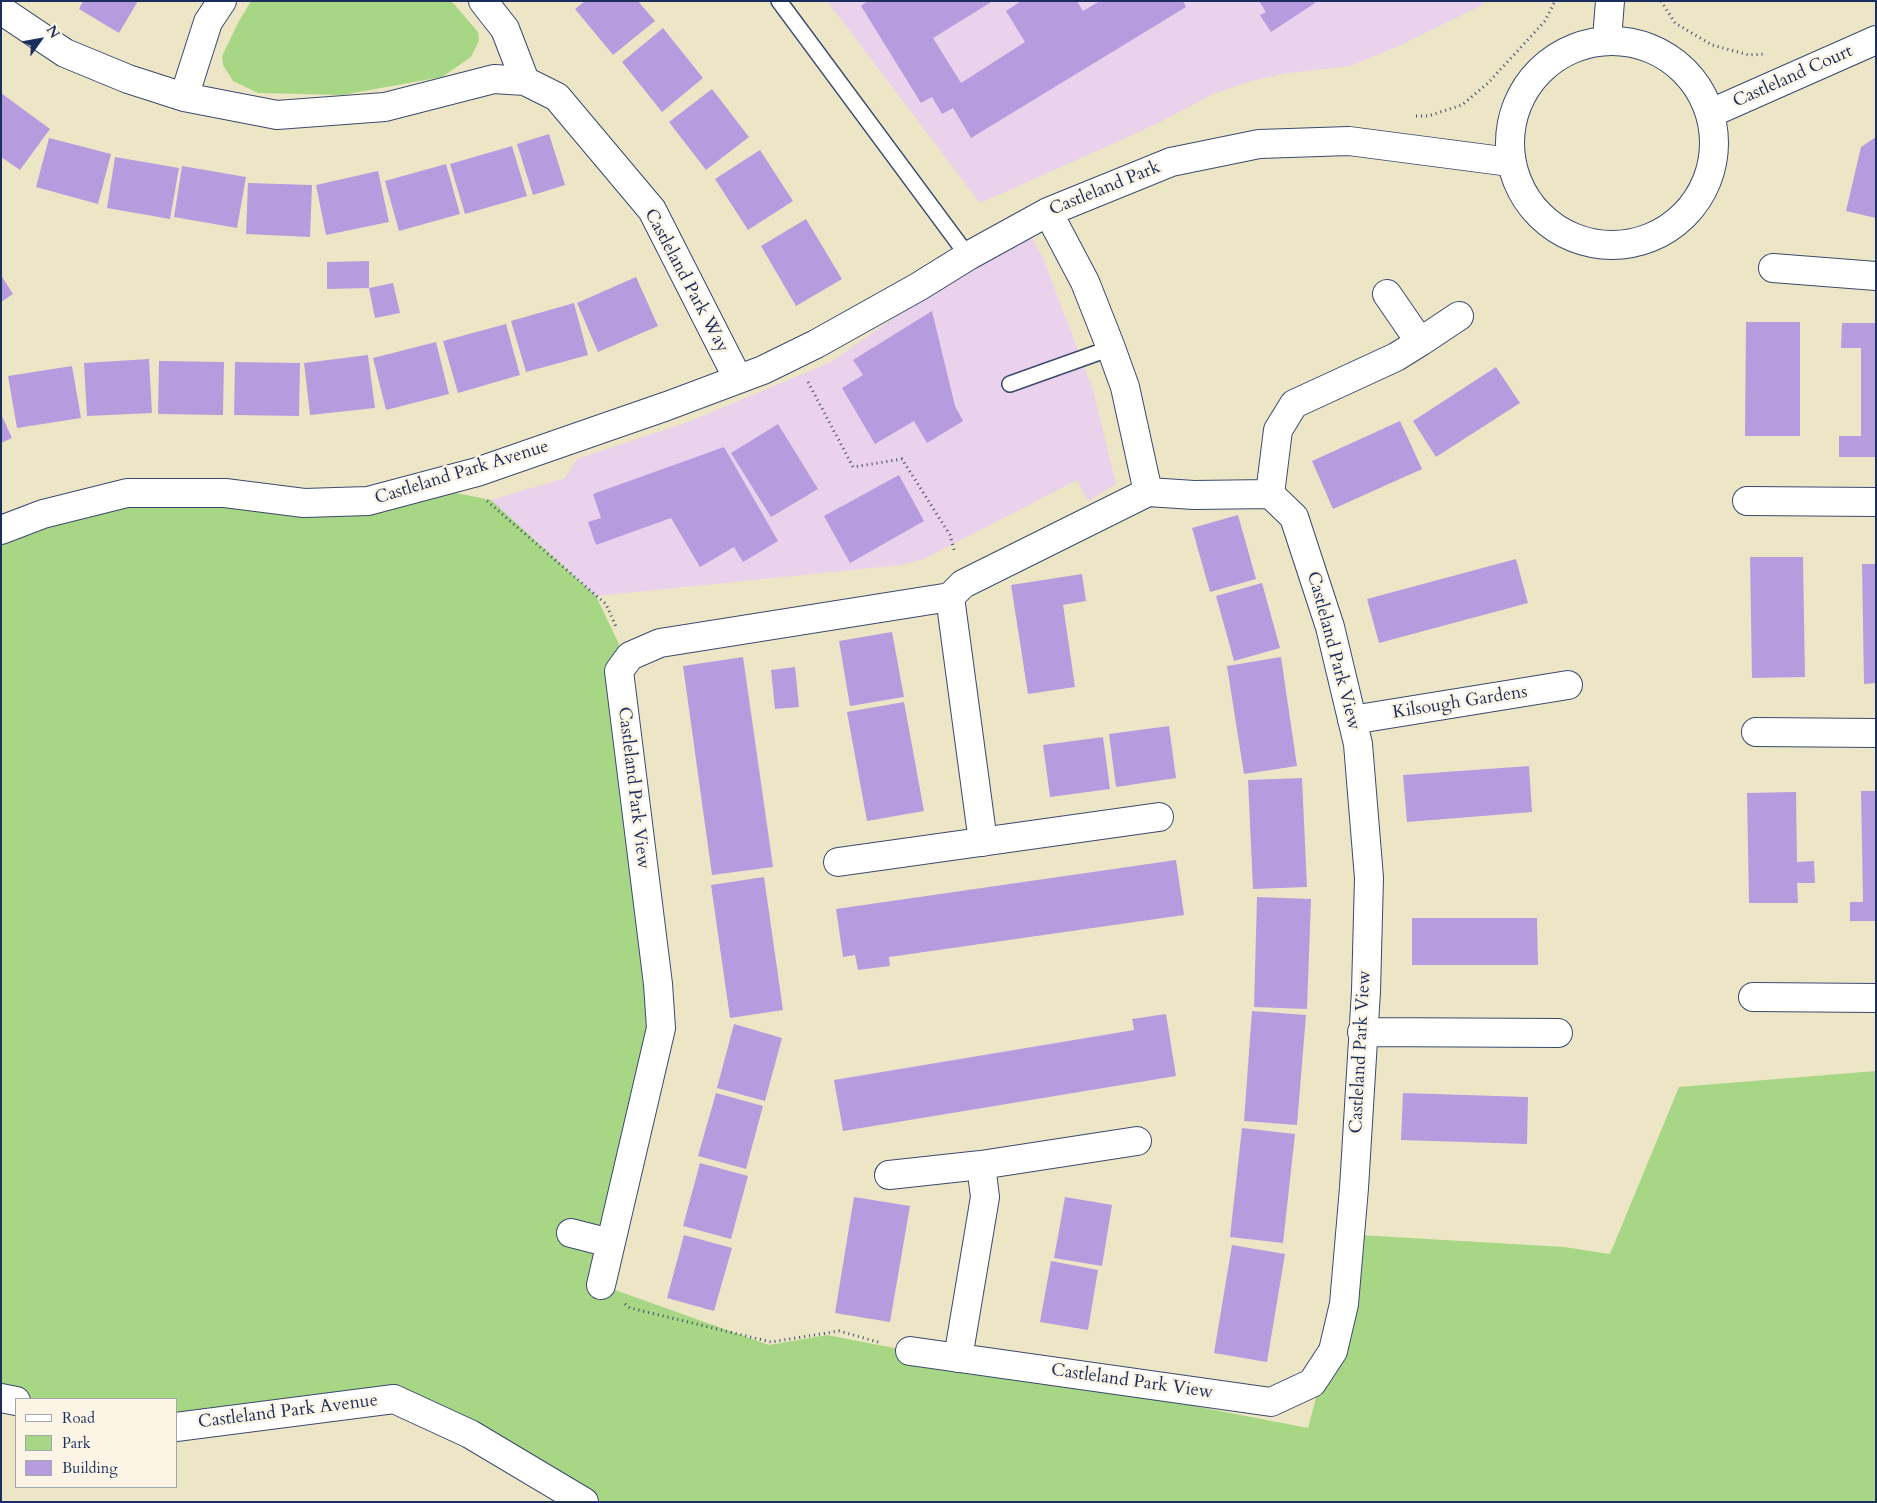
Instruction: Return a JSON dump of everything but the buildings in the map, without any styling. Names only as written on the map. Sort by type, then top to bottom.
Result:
[{"type":"street","points":[[184,97],[208,22],[222,1]]},
{"type":"street","points":[[483,1],[504,29],[525,82]]},
{"type":"street","points":[[1607,39],[1610,1]]},
{"type":"street","name":"Castleland Park Way","points":[[1,10],[65,53],[128,80],[184,97],[277,115],[385,107],[494,79],[525,82],[557,97],[652,210],[738,379]]},
{"type":"street","points":[[1607,39],[1641,43],[1671,58],[1696,82],[1711,113],[1715,146],[1708,180],[1704,187],[1691,209],[1666,231],[1635,244],[1601,245],[1570,237],[1542,219],[1522,193],[1510,162],[1510,127],[1521,93],[1543,66],[1550,61],[1573,47],[1607,39]]},
{"type":"street","name":"Castleland Court","points":[[1711,113],[1876,40]]},
{"type":"street","name":"Castleland Park","points":[[738,379],[763,370],[794,355],[918,287],[968,256],[1048,212],[1171,162],[1259,144],[1349,141],[1510,162]]},
{"type":"street","points":[[1048,212],[1085,282],[1125,387],[1148,492]]},
{"type":"street","points":[[1773,268],[1876,276]]},
{"type":"street","points":[[1387,294],[1420,342]]},
{"type":"street","points":[[630,656],[660,643],[956,590],[1148,492],[1194,495],[1270,494],[1278,430],[1294,404],[1396,357],[1459,316]]},
{"type":"street","name":"Castleland Park Avenue","points":[[1,530],[43,514],[127,493],[225,493],[304,502],[368,501],[477,472],[667,406],[738,379]]},
{"type":"street","name":"Castleland Park View","points":[[910,1351],[1271,1402],[1312,1383],[1333,1351],[1344,1304],[1354,1188],[1362,1032],[1366,992],[1369,878],[1358,744],[1330,627],[1294,517],[1270,494]]},
{"type":"street","points":[[1748,501],[1876,502]]},
{"type":"street","points":[[956,590],[983,842]]},
{"type":"street","name":"Castleland Park View","points":[[601,1285],[661,1028],[658,984],[619,671],[630,656]]},
{"type":"street","name":"Kilsough Gardens","points":[[1352,720],[1568,685]]},
{"type":"street","points":[[1756,732],[1876,733]]},
{"type":"street","points":[[838,862],[1159,817]]},
{"type":"street","points":[[1753,996],[1876,998]]},
{"type":"street","points":[[1362,1032],[1558,1033]]},
{"type":"street","points":[[889,1175],[981,1165],[1137,1141]]},
{"type":"street","points":[[958,1358],[985,1197],[981,1165]]},
{"type":"street","points":[[571,1233],[610,1243]]},
{"type":"street","points":[[1,1398],[15,1401]]},
{"type":"street","name":"Castleland Park Avenue","points":[[178,1427],[394,1399],[470,1434],[584,1502]]},
{"type":"lane","points":[[779,1],[968,256]]},
{"type":"lane","points":[[1010,384],[1111,348]]},
{"type":"path","points":[[1661,1],[1675,23],[1712,45],[1749,55],[1773,54]]},
{"type":"path","points":[[794,355],[853,467],[902,459],[950,535],[956,590]]},
{"type":"path","points":[[477,472],[483,498],[606,604],[630,656]]},
{"type":"path","points":[[601,1285],[630,1308],[771,1342],[839,1330],[910,1351]]},
{"type":"shaded area","points":[[827,1],[1485,1],[1482,5],[1403,44],[1351,66],[1287,73],[1248,82],[1213,94],[1158,123],[980,203]]},
{"type":"shaded area","points":[[1032,238],[1043,258],[1093,390],[1116,484],[1088,501],[1077,480],[924,559],[901,565],[596,596],[491,500],[565,478],[577,459],[688,422],[831,362],[935,289],[971,267]]},
{"type":"green space","points":[[251,1],[450,1],[478,32],[479,41],[471,57],[442,77],[342,95],[258,93],[233,81],[223,65],[222,56]]},
{"type":"green space","points":[[451,492],[491,500],[596,596],[619,644],[619,671],[658,984],[601,1285],[769,1345],[827,1335],[1308,1428],[1359,1235],[1564,1247],[1610,1254],[1679,1087],[1876,1071],[1876,1502],[585,1502],[394,1399],[178,1427],[178,1398],[1,1398],[1,530],[127,493]]}]
